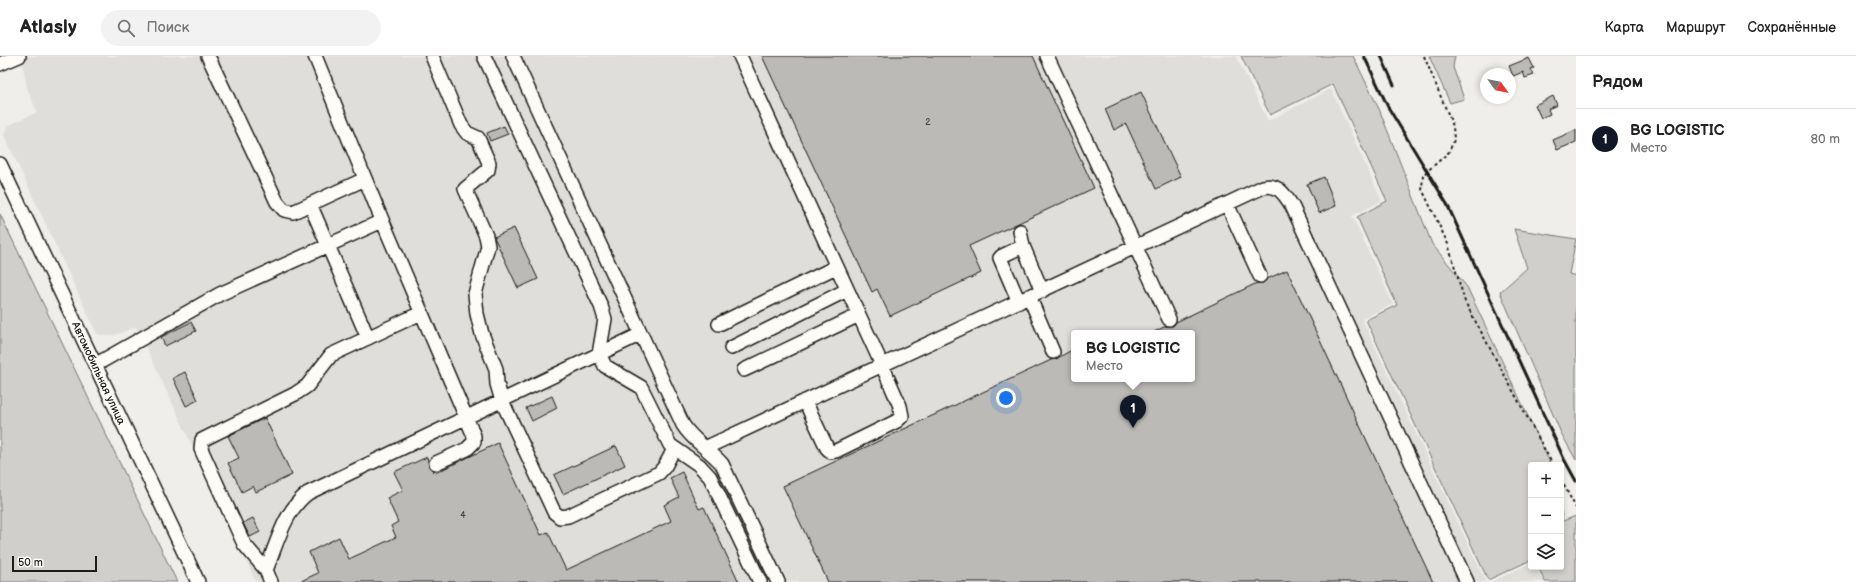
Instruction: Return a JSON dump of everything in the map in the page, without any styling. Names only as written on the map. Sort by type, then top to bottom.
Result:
[{"type":"street","points":[[0,64],[19,56]]},
{"type":"street","points":[[208,56],[277,202],[284,210],[293,212],[365,179]]},
{"type":"street","points":[[315,56],[382,220],[474,436],[474,442],[467,449],[436,463]]},
{"type":"street","points":[[432,56],[461,125],[467,133],[478,138],[490,166],[485,173],[465,189],[486,236],[488,246],[475,294],[477,314],[482,334],[496,369],[497,384],[502,401],[554,512],[560,517],[568,516],[659,473],[665,466],[674,449]]},
{"type":"street","points":[[484,56],[601,306],[605,319],[599,354],[607,369],[640,387],[667,440],[674,449],[699,465],[710,477],[760,582]]},
{"type":"street","points":[[513,56],[683,424],[689,434],[722,464],[778,582]]},
{"type":"street","points":[[740,56],[882,365],[902,412],[900,419],[836,451],[831,452],[827,448],[805,401]]},
{"type":"street","points":[[1048,56],[1169,319]]},
{"type":"street","name":"Автомобильная улица","points":[[0,164],[198,582]]},
{"type":"street","points":[[705,448],[1227,204],[1269,186],[1278,188],[1286,197],[1467,582]]},
{"type":"street","points":[[310,204],[368,338]]},
{"type":"street","points":[[1227,204],[1260,276]]},
{"type":"street","points":[[95,365],[220,294],[382,220]]},
{"type":"street","points":[[1020,231],[1023,246],[1042,291]]},
{"type":"street","points":[[1023,246],[1000,258],[1053,352]]},
{"type":"street","points":[[719,324],[836,267]]},
{"type":"street","points":[[731,348],[847,290]]},
{"type":"street","points":[[269,576],[244,544],[201,448],[201,443],[205,438],[295,394],[307,386],[331,355],[421,313]]},
{"type":"street","points":[[744,370],[859,315]]},
{"type":"street","points":[[269,576],[285,522],[299,500],[308,493],[641,334]]},
{"type":"path","points":[[1424,56],[1453,126],[1454,140],[1449,152],[1423,175],[1422,189],[1448,244],[1465,302],[1551,462]]},
{"type":"path","points":[[1564,486],[1576,508]]},
{"type":"shaded area","points":[[21,56],[1236,56],[1268,121],[1331,89],[1382,201],[1352,216],[1393,304],[1362,319],[1486,582],[256,582],[138,330],[135,327],[118,334],[108,336],[97,334],[4,135],[7,126],[37,112],[27,88]]},
{"type":"shaded area","points":[[1241,56],[1353,56],[1379,109],[1432,244],[1467,287],[1550,462],[1528,462],[1528,561],[1488,580],[1366,320],[1397,305],[1357,217],[1387,201],[1333,84],[1270,115]]},
{"type":"shaded area","points":[[1429,56],[1455,56],[1453,67],[1464,99],[1450,103]]},
{"type":"shaded area","points":[[0,214],[177,582],[0,582]]},
{"type":"shaded area","points":[[1514,229],[1576,239],[1569,274],[1576,276],[1576,460],[1561,433],[1500,292],[1527,268]]},
{"type":"shaded area","points":[[1576,516],[1576,582],[1545,582],[1539,570],[1564,570],[1564,521]]},
{"type":"shaded area","points":[[1528,564],[1528,570],[1537,570],[1543,582],[1491,582]]},
{"type":"building","points":[[762,56],[1033,56],[1094,188],[969,246],[981,273],[890,316],[877,289],[872,292]]},
{"type":"building","points":[[1529,58],[1534,68],[1531,69],[1534,75],[1525,78],[1523,72],[1516,75],[1516,68],[1510,68],[1509,66]]},
{"type":"building","points":[[1141,92],[1181,177],[1156,189],[1126,124],[1114,130],[1105,109]]},
{"type":"building","points":[[1553,96],[1557,105],[1548,109],[1550,114],[1541,118],[1535,105]]},
{"type":"building","points":[[504,126],[508,134],[490,141],[487,133]]},
{"type":"building","points":[[1576,130],[1576,142],[1557,150],[1553,140]]},
{"type":"building","points":[[1324,177],[1336,206],[1319,213],[1307,184]]},
{"type":"building","points":[[514,228],[538,279],[518,288],[494,237]]},
{"type":"building","points":[[1287,270],[1433,582],[828,582],[783,486],[1051,360],[1056,359],[1070,351],[1071,382],[1195,382],[1195,330],[1158,330],[1166,326],[1173,326],[1176,322],[1257,283],[1263,283],[1267,279]]},
{"type":"building","points":[[191,322],[196,331],[165,346],[161,337]]},
{"type":"building","points":[[185,372],[198,400],[186,406],[173,378]]},
{"type":"building","points":[[552,396],[557,408],[532,421],[526,408]]},
{"type":"building","points":[[265,418],[292,475],[256,492],[253,486],[242,492],[228,463],[239,458],[228,436]]},
{"type":"building","points":[[498,443],[541,535],[548,532],[566,570],[671,521],[664,505],[679,497],[670,478],[682,472],[699,509],[704,507],[739,582],[299,582],[318,573],[309,552],[339,537],[349,559],[396,537],[391,526],[398,522],[387,498],[403,490],[394,472],[427,457],[429,467],[435,473]]},
{"type":"building","points":[[616,446],[625,465],[563,494],[554,475]]},
{"type":"building","points":[[253,518],[260,532],[250,537],[243,523]]},
{"type":"railway","points":[[1364,56],[1388,107],[1447,204],[1564,459],[1576,481]]},
{"type":"railway","points":[[1381,56],[1394,85]]},
{"type":"place","name":"BG LOGISTIC","points":[[1133,428]]}]
